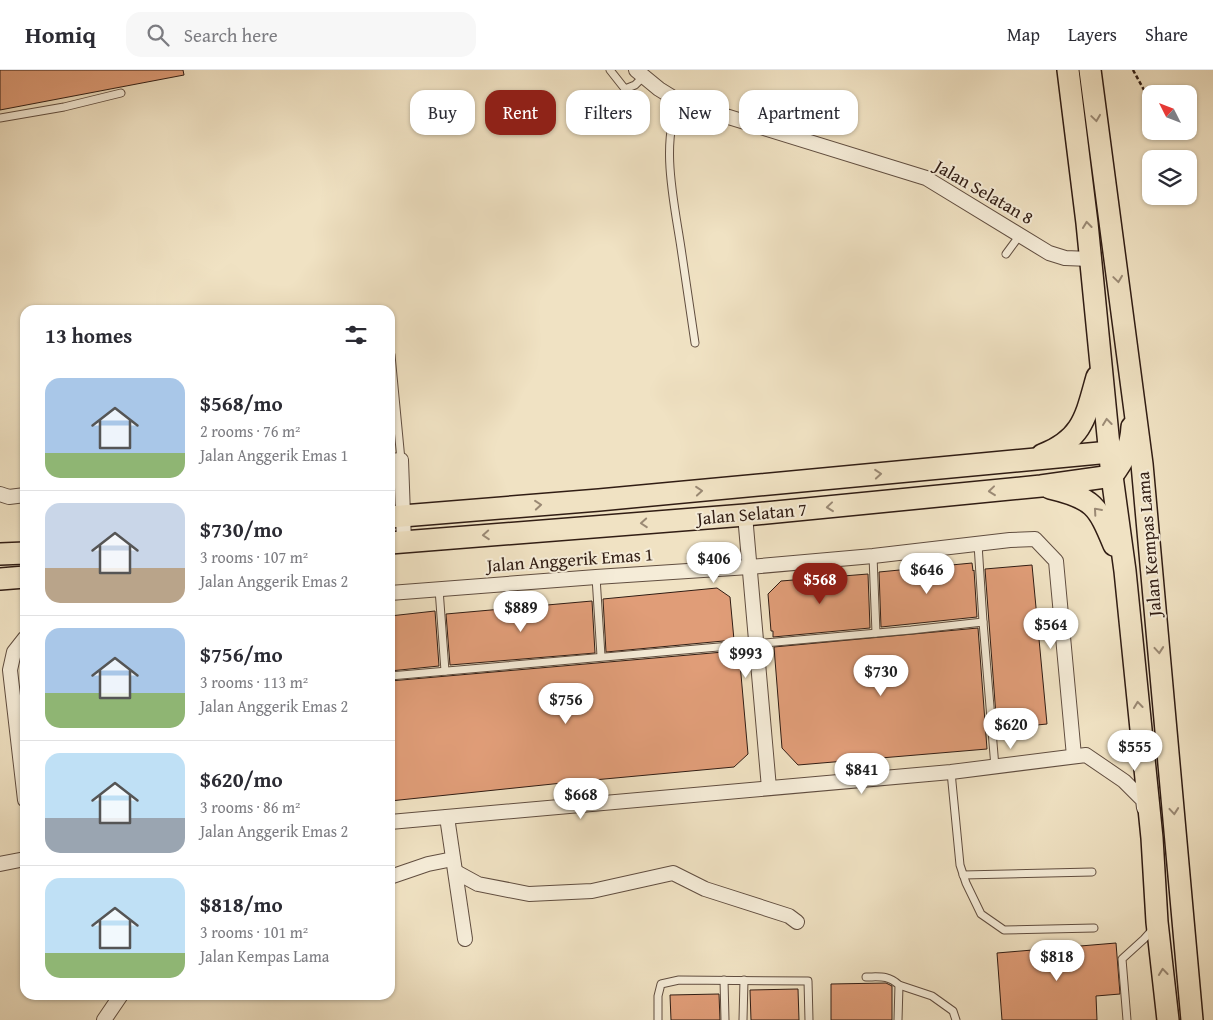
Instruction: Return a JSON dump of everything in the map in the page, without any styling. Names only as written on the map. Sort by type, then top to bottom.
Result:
[{"type":"main road","name":"Jalan Kempas Lama","points":[[1068,70],[1100,366],[1115,463],[1168,1020]]},
{"type":"main road","name":"Jalan Kempas Lama","points":[[1090,70],[1142,464],[1192,1020]]},
{"type":"main road","points":[[1030,460],[1050,452],[1074,436],[1084,421],[1100,366]]},
{"type":"main road","points":[[1130,366],[1131,439],[1128,451],[1115,463],[1134,478],[1150,552]]},
{"type":"main road","name":"Jalan Selatan 7","points":[[397,516],[599,500],[1030,460],[1115,463]]},
{"type":"main road","name":"Jalan Selatan 7","points":[[397,542],[745,515],[1041,486],[1115,463]]},
{"type":"main road","points":[[1041,486],[1066,492],[1090,502],[1105,521],[1125,570]]},
{"type":"main road","points":[[0,554],[20,553]]},
{"type":"main road","points":[[0,579],[20,577]]},
{"type":"street","name":"Jalan Selatan 8","points":[[639,73],[663,90]]},
{"type":"street","name":"Jalan Selatan 8","points":[[729,117],[926,178],[1050,252],[1065,258],[1090,260]]},
{"type":"street","points":[[395,460],[397,542]]},
{"type":"street","points":[[0,494],[9,497],[20,496]]},
{"type":"street","points":[[745,515],[770,788]]},
{"type":"street","name":"Jalan Anggerik Emas 1","points":[[395,593],[596,576],[749,567],[873,556],[1010,540],[1035,540],[1056,561],[1074,756]]},
{"type":"street","points":[[20,644],[14,652],[10,670],[20,757]]},
{"type":"street","points":[[395,822],[951,772],[1086,755],[1124,781],[1143,800],[1152,838]]},
{"type":"street","points":[[447,817],[465,939]]},
{"type":"street","points":[[0,864],[20,860]]},
{"type":"street","points":[[395,875],[428,864],[455,865],[478,884],[529,894],[592,891],[673,873],[704,889],[788,916],[797,922]]},
{"type":"street","points":[[104,1020],[118,1000]]},
{"type":"lane","points":[[610,70],[625,89],[635,85],[639,73]]},
{"type":"lane","points":[[0,118],[64,107],[121,93]]},
{"type":"lane","points":[[670,135],[671,186],[695,343]]},
{"type":"lane","points":[[1006,254],[1020,234]]},
{"type":"lane","points":[[978,544],[995,767]]},
{"type":"lane","points":[[873,556],[876,633]]},
{"type":"lane","points":[[596,576],[601,656]]},
{"type":"lane","points":[[439,589],[445,671]]},
{"type":"lane","points":[[395,676],[983,622]]},
{"type":"lane","points":[[951,772],[960,865],[981,914],[1004,930],[1094,928]]},
{"type":"lane","points":[[963,875],[1092,872]]},
{"type":"lane","points":[[1127,1020],[1122,959],[1144,939],[1158,922]]},
{"type":"lane","points":[[866,977],[886,976],[899,985],[932,996],[953,1011],[956,1020]]},
{"type":"lane","points":[[658,1020],[658,996],[661,984],[679,980],[808,981],[809,1020]]},
{"type":"lane","points":[[724,980],[725,1020]]},
{"type":"lane","points":[[744,980],[744,1020]]},
{"type":"lane","points":[[898,1020],[899,985]]},
{"type":"path","points":[[1132,70],[1142,87]]},
{"type":"building","points":[[0,70],[183,70],[184,75],[0,110]]},
{"type":"building","points":[[972,563],[977,617],[881,627],[879,572]]},
{"type":"building","points":[[1032,565],[1047,724],[997,729],[985,569]]},
{"type":"building","points":[[868,574],[870,628],[773,637],[768,594],[781,581]]},
{"type":"building","points":[[717,588],[730,597],[734,640],[606,652],[603,599]]},
{"type":"building","points":[[592,601],[595,653],[450,665],[446,614]]},
{"type":"building","points":[[435,611],[439,666],[395,670],[395,615]]},
{"type":"building","points":[[978,628],[987,749],[798,765],[782,748],[774,647]]},
{"type":"building","points":[[735,651],[739,652],[748,754],[734,767],[395,800],[395,681]]},
{"type":"building","points":[[1116,943],[1120,994],[1096,996],[1097,1020],[1002,1020],[997,953]]},
{"type":"building","points":[[886,983],[892,986],[892,1020],[831,1020],[831,984]]},
{"type":"building","points":[[798,989],[799,1020],[751,1020],[750,990]]},
{"type":"building","points":[[719,994],[720,1020],[671,1020],[670,995]]}]
